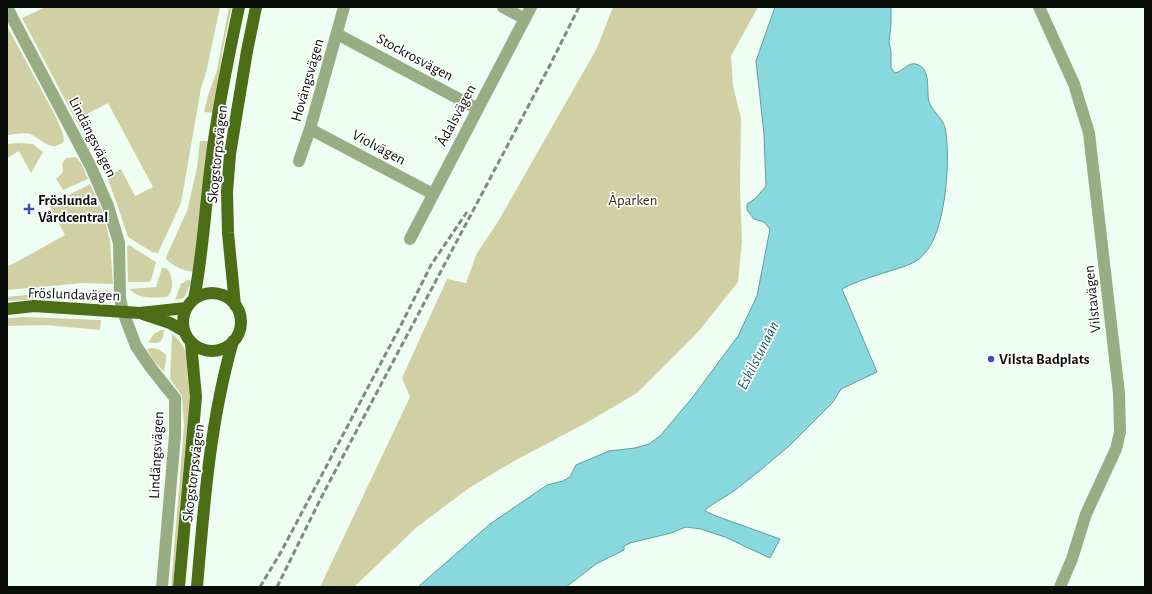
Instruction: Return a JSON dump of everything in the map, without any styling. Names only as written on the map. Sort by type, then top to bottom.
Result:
[{"type":"main road","name":"Skogstorpsvägen","points":[[190,303],[203,245],[211,163],[239,7]]},
{"type":"main road","name":"Skogstorpsvägen","points":[[235,304],[228,233],[227,192],[230,154],[256,7]]},
{"type":"main road","points":[[214,293],[226,296],[235,304],[240,315],[240,326],[233,341],[224,348],[214,350],[202,349],[191,343],[184,331],[183,321],[190,303],[202,295],[214,293]]},
{"type":"main road","name":"Fröslundavägen","points":[[7,309],[34,306],[140,313],[190,303]]},
{"type":"main road","name":"Fröslundavägen","points":[[140,313],[170,323],[184,331]]},
{"type":"main road","name":"Skogstorpsvägen","points":[[197,587],[208,473],[215,420],[233,341]]},
{"type":"main road","name":"Skogstorpsvägen","points":[[179,587],[196,397],[191,343]]},
{"type":"street","name":"Lindängsvägen","points":[[7,7],[101,187],[119,243],[120,298],[123,312],[136,346],[174,398],[175,435],[162,587]]},
{"type":"street","name":"Hovängsvägen","points":[[299,161],[310,129],[344,7]]},
{"type":"street","points":[[503,7],[525,19]]},
{"type":"street","name":"Ådalsvägen","points":[[410,239],[531,7]]},
{"type":"street","name":"Vilstavägen","points":[[1039,7],[1074,84],[1089,133],[1119,393],[1120,414],[1120,432],[1116,449],[1086,514],[1072,559],[1060,587]]},
{"type":"street","name":"Stockrosvägen","points":[[336,34],[478,109]]},
{"type":"street","name":"Violvägen","points":[[310,129],[433,194]]},
{"type":"green space","points":[[46,7],[220,7],[206,73],[201,88],[181,203],[158,253],[152,252],[128,237],[107,177],[121,169],[135,196],[153,187],[108,103],[81,117],[86,126],[80,128],[22,18]]},
{"type":"green space","points":[[229,7],[232,7],[222,53],[214,113],[204,112],[217,70]]},
{"type":"green space","name":"Åparken","points":[[613,7],[758,7],[731,56],[733,86],[741,118],[740,188],[742,242],[738,282],[698,332],[637,393],[586,423],[516,460],[469,488],[417,527],[354,587],[320,587],[410,397],[402,378],[447,279],[466,283],[477,253],[499,220],[597,48]]},
{"type":"green space","points":[[7,26],[56,117],[63,134],[64,141],[59,145],[51,146],[27,133],[7,135]]},
{"type":"green space","points":[[92,138],[108,168],[104,169],[88,140]]},
{"type":"green space","points":[[200,141],[211,141],[195,272],[179,268],[166,259],[187,211],[197,168]]},
{"type":"green space","points":[[7,144],[33,144],[43,152],[31,173],[19,151],[7,158]]},
{"type":"green space","points":[[76,157],[82,165],[88,179],[63,190],[56,179],[63,172],[62,164],[66,158]]},
{"type":"green space","points":[[90,184],[102,210],[110,241],[113,284],[83,283],[7,290],[7,263],[9,266],[65,235],[49,205]]},
{"type":"green space","points":[[129,245],[156,262],[151,281],[128,282],[127,246]]},
{"type":"green space","points":[[162,268],[166,268],[172,278],[170,294],[167,297],[152,298],[137,295],[129,289],[156,287]]},
{"type":"green space","points":[[188,280],[192,281],[184,298],[175,300],[181,284]]},
{"type":"green space","points":[[111,290],[100,300],[84,301],[43,299],[7,301],[7,297],[59,292]]},
{"type":"green space","points":[[24,317],[101,320],[100,330],[45,325],[7,326],[7,318]]},
{"type":"green space","points":[[164,330],[162,340],[160,342],[148,342],[154,334]]},
{"type":"green space","points":[[172,334],[181,343],[187,355],[190,368],[191,398],[173,587],[171,587],[184,426],[182,396],[170,379]]},
{"type":"green space","points":[[153,348],[160,350],[166,355],[164,372],[153,360],[147,349]]},
{"type":"water","name":"Eskilstunaån","points":[[775,7],[891,7],[889,42],[891,51],[891,68],[895,73],[910,64],[916,64],[921,66],[924,70],[927,80],[929,102],[944,124],[945,128],[947,140],[947,172],[946,190],[939,224],[934,238],[925,253],[918,260],[910,264],[862,280],[842,289],[877,372],[841,389],[833,402],[788,447],[734,491],[707,508],[705,511],[780,539],[770,558],[725,537],[701,529],[686,527],[671,533],[630,543],[624,546],[624,550],[596,564],[566,587],[418,587],[490,524],[547,485],[563,481],[570,477],[576,465],[609,451],[635,448],[649,444],[660,436],[692,398],[738,336],[757,296],[770,229],[764,222],[754,219],[747,210],[747,204],[755,199],[766,186],[764,134],[756,61]]},
{"type":"railway","points":[[277,587],[322,496],[549,67],[579,7]]},
{"type":"railway","points":[[260,587],[281,552],[401,325],[431,265],[467,212]]},
{"type":"place","name":"Fröslunda Vårdcentral","points":[[29,209]]},
{"type":"place","name":"Vilsta Badplats","points":[[991,359]]}]
